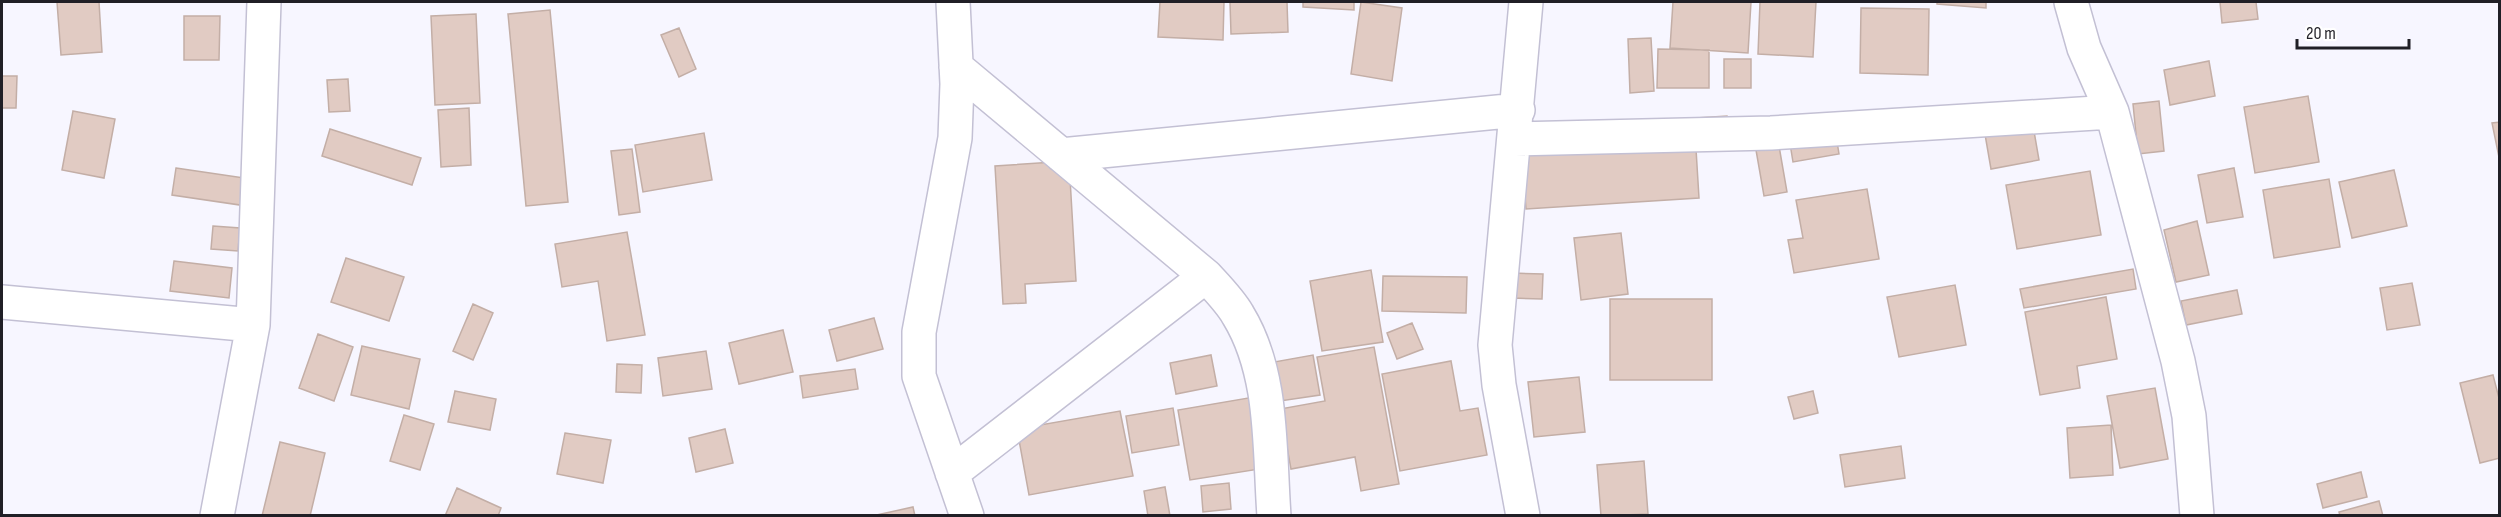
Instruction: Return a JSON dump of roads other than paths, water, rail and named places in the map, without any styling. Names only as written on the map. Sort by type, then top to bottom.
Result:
[{"type":"street","points":[[217,516],[253,325],[264,2]]},
{"type":"street","points":[[953,2],[956,67],[955,138],[919,332],[919,376],[967,516]]},
{"type":"street","points":[[1523,516],[1499,385],[1495,345],[1526,2]]},
{"type":"street","points":[[2071,2],[2084,48],[2112,112],[2178,361],[2189,416],[2197,516]]},
{"type":"street","points":[[956,67],[1206,276],[1238,314],[1258,355],[1265,389],[1274,516]]},
{"type":"street","points":[[1061,155],[1516,124],[1771,133],[2112,112]]},
{"type":"street","points":[[952,473],[1206,276]]},
{"type":"street","points":[[2,302],[253,325]]}]
